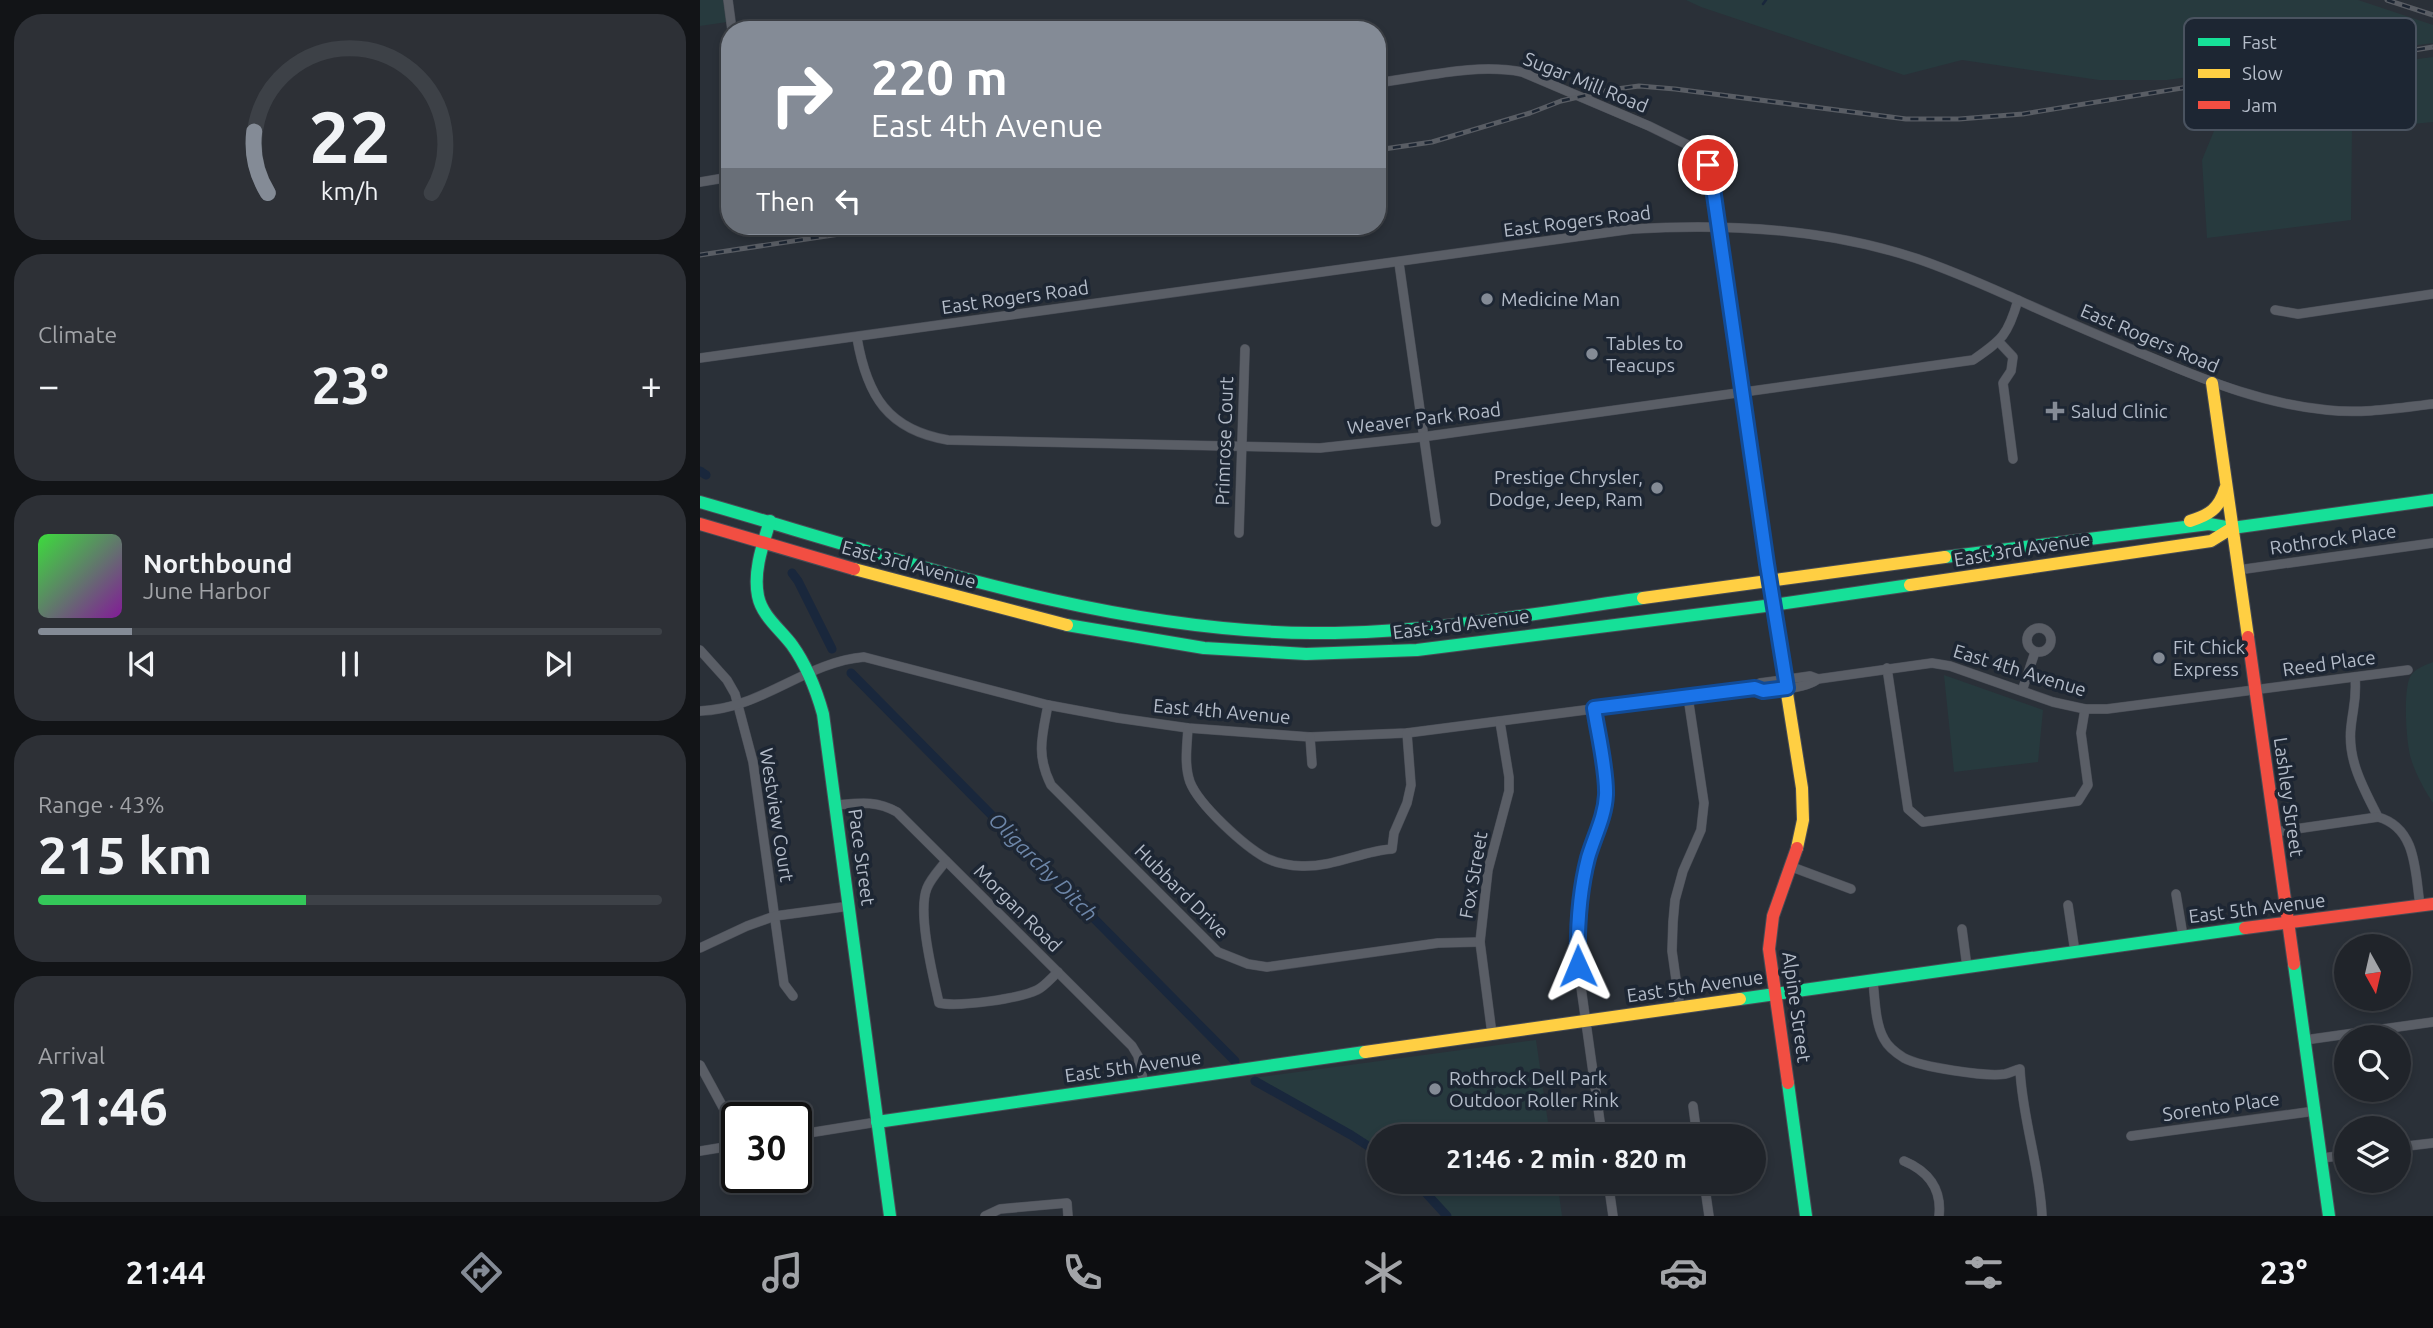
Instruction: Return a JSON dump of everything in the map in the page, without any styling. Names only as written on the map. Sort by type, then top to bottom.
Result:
[{"type":"main road","name":"Lashley Street","points":[[2212,383],[2329,1216]]},
{"type":"main road","points":[[2140,533],[2157,526],[2204,517],[2217,509],[2226,485]]},
{"type":"main road","name":"East 3rd Avenue","points":[[700,502],[1058,601],[1154,621],[1265,632],[1359,632],[1415,628],[2209,524],[2232,528],[2433,500]]},
{"type":"main road","name":"Pace Street","points":[[770,521],[757,581],[761,604],[810,674],[823,714],[890,1216]]},
{"type":"main road","name":"East 3rd Avenue","points":[[700,524],[888,579],[1077,627],[1150,641],[1239,652],[1339,654],[1417,650],[1773,605],[2211,541],[2232,528]]},
{"type":"main road","name":"Alpine Street","points":[[1769,580],[1803,810],[1800,841],[1775,905],[1770,926],[1769,949],[1806,1216]]},
{"type":"main road","name":"East 5th Avenue","points":[[877,1122],[2183,936],[2426,905]]},
{"type":"street","points":[[727,0],[730,21]]},
{"type":"street","name":"Sugar Mill Road","points":[[1386,82],[1492,69],[1512,70],[1534,76],[1694,148],[1703,157],[1711,174],[1718,226]]},
{"type":"street","points":[[700,182],[721,178]]},
{"type":"street","name":"East Rogers Road","points":[[700,358],[1632,229],[1718,226],[1800,232],[1885,249],[1965,276],[2212,383],[2262,399],[2330,410],[2364,411],[2433,404]]},
{"type":"street","name":"Alpine Street","points":[[1718,226],[1769,580]]},
{"type":"street","points":[[1399,263],[1436,522]]},
{"type":"street","points":[[2274,310],[2298,313],[2433,294]]},
{"type":"street","points":[[2013,459],[2003,383],[2011,371],[2013,356],[1999,342],[2012,323],[2018,300]]},
{"type":"street","name":"Weaver Park Road","points":[[857,338],[865,371],[884,410],[908,429],[932,437],[948,440],[1241,447],[1331,447],[1422,437],[1973,360],[1999,342]]},
{"type":"street","name":"Primrose Court","points":[[1239,533],[1245,349]]},
{"type":"street","name":"Rothrock Place","points":[[2238,570],[2433,543]]},
{"type":"street","name":"Westview Court","points":[[700,650],[727,680],[738,706],[753,762],[784,984],[793,996]]},
{"type":"street","points":[[2022,691],[2035,652]]},
{"type":"street","name":"East 4th Avenue","points":[[700,711],[738,706],[840,661],[864,657],[1048,705],[1188,728],[1310,737],[1407,733],[1500,722],[1755,688],[1760,683],[1786,684],[1810,676],[1818,679],[1932,663],[1950,666],[2053,702],[2085,709],[2107,709],[2254,691]]},
{"type":"street","points":[[1887,668],[1908,809],[1923,822],[2078,801],[2088,785],[2081,733],[2085,709]]},
{"type":"street","name":"Reed Place","points":[[2254,691],[2408,670]]},
{"type":"street","points":[[2355,677],[2357,698],[2351,728],[2351,746],[2357,772],[2378,817]]},
{"type":"street","points":[[1681,1008],[1672,951],[1672,922],[1683,871],[1701,830],[1704,803],[1688,697]]},
{"type":"street","name":"Hubbard Drive","points":[[1048,705],[1040,746],[1041,758],[1051,785],[1218,952],[1248,964],[1267,967],[1438,943],[1480,942]]},
{"type":"street","points":[[1594,708],[1606,791],[1605,808],[1588,858],[1577,934],[1578,966],[1600,1124]]},
{"type":"street","name":"Fox Street","points":[[1492,1034],[1480,942],[1489,870],[1509,792],[1500,722]]},
{"type":"street","points":[[1188,728],[1187,771],[1199,799],[1248,846],[1268,859],[1303,867],[1332,863],[1376,850],[1392,849],[1394,833],[1407,803],[1411,785],[1407,733]]},
{"type":"street","points":[[1310,737],[1312,764]]},
{"type":"street","name":"Morgan Road","points":[[836,804],[872,802],[897,812],[1132,1046],[1138,1056],[1143,1084]]},
{"type":"street","points":[[2274,832],[2378,817],[2388,820],[2398,827],[2411,847],[2426,905]]},
{"type":"street","points":[[946,861],[928,886],[924,901],[939,1003],[958,1005],[1028,994],[1040,988],[1058,972]]},
{"type":"street","points":[[1792,867],[1851,889]]},
{"type":"street","points":[[2176,894],[2183,936]]},
{"type":"street","points":[[2068,905],[2076,952]]},
{"type":"street","points":[[700,948],[775,916],[849,906]]},
{"type":"street","points":[[1962,929],[1967,967]]},
{"type":"street","points":[[1873,981],[1880,1029],[1892,1049],[1903,1058],[1918,1063],[1989,1074],[2006,1074],[2020,1069],[2042,1216]]},
{"type":"street","points":[[2305,1040],[2433,1022]]},
{"type":"street","points":[[700,1065],[721,1104]]},
{"type":"street","points":[[1693,1106],[1696,1124]]},
{"type":"street","name":"Sorento Place","points":[[2131,1136],[2315,1111]]},
{"type":"street","name":"East 5th Avenue","points":[[812,1132],[877,1122]]},
{"type":"street","points":[[2411,1146],[2433,1143]]},
{"type":"street","points":[[700,1151],[721,1148]]},
{"type":"street","points":[[2322,1158],[2334,1157]]},
{"type":"street","points":[[1904,1161],[1919,1167],[1939,1193],[1939,1216]]},
{"type":"street","points":[[1610,1194],[1613,1216]]},
{"type":"street","points":[[1706,1194],[1709,1216]]},
{"type":"street","points":[[985,1216],[1000,1209],[1067,1203],[1068,1216]]},
{"type":"green space","points":[[700,0],[723,0],[727,21],[700,26]]},
{"type":"green space","points":[[1686,0],[2358,0],[2412,18],[2184,18],[2184,78],[2099,80],[1962,60],[1904,75]]},
{"type":"green space","points":[[2416,19],[2433,25],[2433,43],[2416,45]]},
{"type":"green space","points":[[2433,57],[2433,122],[2416,124],[2416,59]]},
{"type":"green space","points":[[2352,130],[2351,220],[2207,238],[2202,160],[2214,131]]},
{"type":"green space","points":[[2433,662],[2433,803],[2420,782],[2411,759],[2406,705],[2410,677],[2423,666]]},
{"type":"green space","points":[[1944,675],[2043,710],[2038,762],[1954,772]]},
{"type":"green space","points":[[1536,1040],[1548,1124],[1367,1124],[1367,1145],[1253,1078]]},
{"type":"green space","points":[[1427,1194],[1559,1194],[1562,1216],[1447,1216]]},
{"type":"waterway","points":[[1763,4],[1766,0]]},
{"type":"waterway","name":"Oligarchy Ditch","points":[[700,471],[706,475]]},
{"type":"waterway","name":"Oligarchy Ditch","points":[[792,573],[832,649]]},
{"type":"waterway","name":"Oligarchy Ditch","points":[[851,673],[1235,1061]]},
{"type":"waterway","name":"Oligarchy Ditch","points":[[1255,1081],[1367,1145]]},
{"type":"waterway","name":"Oligarchy Ditch","points":[[1427,1194],[1447,1216]]},
{"type":"railway","points":[[2387,0],[2433,15]]},
{"type":"railway","points":[[2416,50],[2433,47]]},
{"type":"railway","points":[[1386,149],[1432,142],[1561,101],[1639,86],[1906,119],[1959,119],[2023,114],[2184,88]]},
{"type":"railway","points":[[700,255],[833,235]]},
{"type":"traffic: fast","points":[[1945,557],[2209,524],[2232,528],[2433,500]]},
{"type":"traffic: fast","points":[[700,502],[1002,588],[1156,620],[1234,629],[1312,633],[1437,627],[1643,598]]},
{"type":"traffic: fast","points":[[770,521],[758,567],[758,596],[767,616],[802,661],[823,714],[890,1216]]},
{"type":"traffic: fast","points":[[1067,625],[1204,648],[1306,654],[1417,650],[1910,585]]},
{"type":"traffic: fast","points":[[1740,999],[2245,928]]},
{"type":"traffic: fast","points":[[2294,964],[2329,1216]]},
{"type":"traffic: fast","points":[[877,1122],[1365,1052]]},
{"type":"traffic: fast","points":[[1788,1083],[1806,1216]]},
{"type":"traffic: slow","points":[[2212,383],[2248,637]]},
{"type":"traffic: slow","points":[[2190,521],[2212,510],[2220,502],[2225,489]]},
{"type":"traffic: slow","points":[[1910,585],[2211,541],[2232,528]]},
{"type":"traffic: slow","points":[[1643,598],[1945,557]]},
{"type":"traffic: slow","points":[[854,569],[1067,625]]},
{"type":"traffic: slow","points":[[1769,580],[1802,788],[1803,820],[1797,848]]},
{"type":"traffic: slow","points":[[1365,1052],[1740,999]]},
{"type":"traffic: jam","points":[[700,524],[854,569]]},
{"type":"traffic: jam","points":[[2248,637],[2294,964]]},
{"type":"traffic: jam","points":[[1788,1083],[1769,949],[1773,916],[1797,848]]},
{"type":"traffic: jam","points":[[2245,928],[2433,904]]},
{"type":"place","name":"Medicine Man","points":[[1487,299]]},
{"type":"place","name":"Tables to Teacups","points":[[1592,354]]},
{"type":"place","name":"Salud Clinic","points":[[2055,411]]},
{"type":"place","name":"Prestige Chrysler, Dodge, Jeep, Ram","points":[[1657,488]]},
{"type":"place","name":"Fit Chick Express","points":[[2159,658]]},
{"type":"place","name":"Rothrock Dell Park Outdoor Roller Rink","points":[[1435,1089]]},
{"type":"route","points":[[1578,966],[1577,934],[1581,895],[1588,858],[1605,808],[1606,791],[1594,708],[1755,688],[1763,691],[1787,688],[1708,165]]}]
